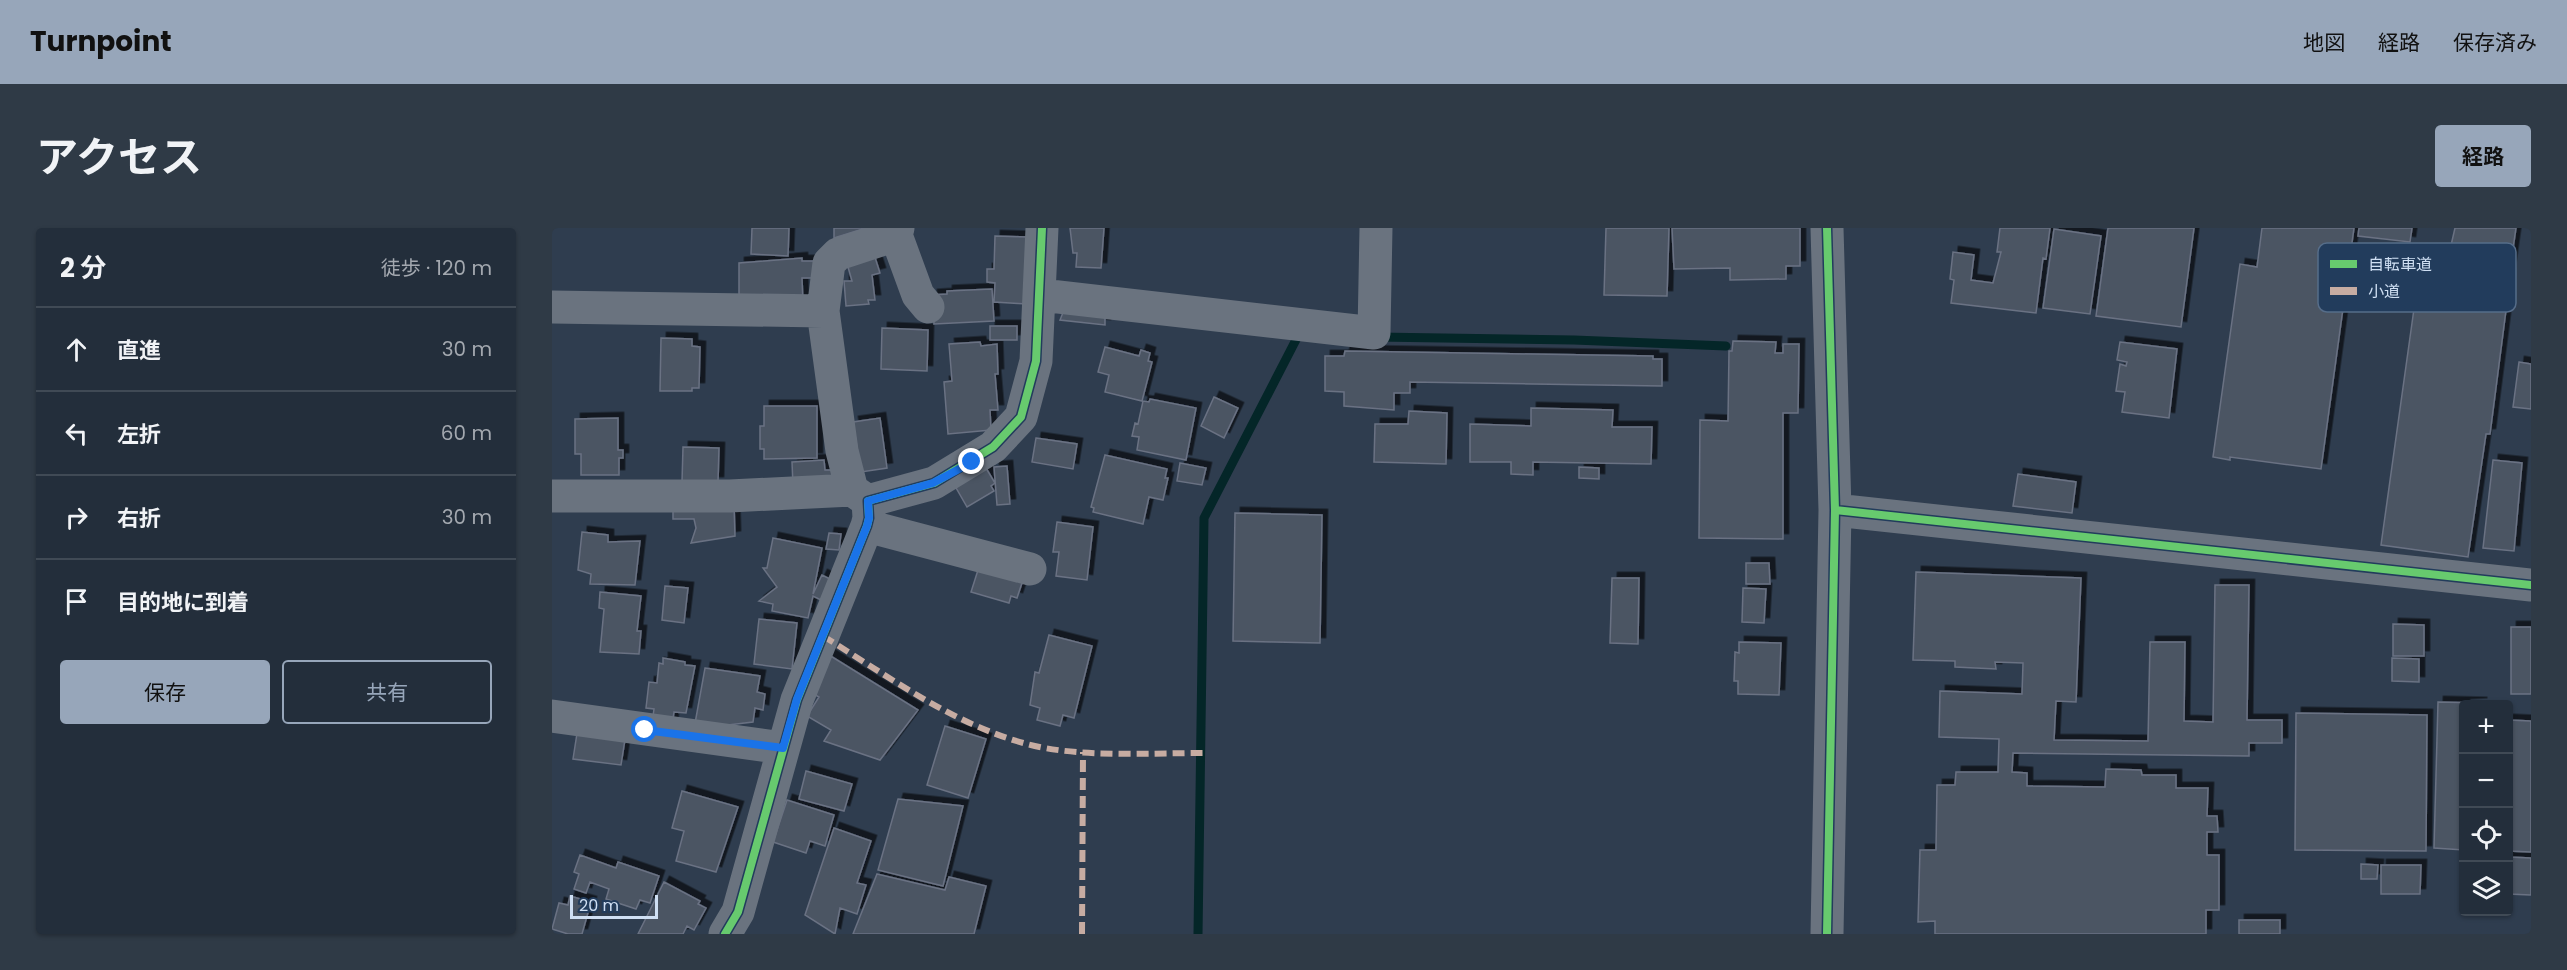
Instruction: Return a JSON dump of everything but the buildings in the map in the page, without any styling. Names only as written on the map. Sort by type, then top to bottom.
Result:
[{"type":"street","points":[[862,506],[933,483],[993,447],[1021,417],[1036,361],[1041,295],[1042,228]]},
{"type":"street","points":[[1041,295],[1374,333],[1376,228]]},
{"type":"street","points":[[1827,228],[1835,510],[1827,934]]},
{"type":"street","points":[[725,934],[738,912],[797,699],[862,506],[842,452],[823,311],[829,263],[838,254],[897,232],[918,295],[928,307]]},
{"type":"street","points":[[552,307],[823,311]]},
{"type":"street","points":[[552,496],[730,496],[862,506],[1030,569]]},
{"type":"street","points":[[1835,510],[2531,585]]},
{"type":"street","points":[[552,716],[783,748]]},
{"type":"waterway","points":[[1198,934],[1204,518],[1300,332],[1304,333]]},
{"type":"waterway","points":[[1377,337],[1574,340],[1726,346]]},
{"type":"marked path","points":[[823,636],[947,712],[999,735],[1027,744],[1091,753],[1204,753]]},
{"type":"marked path","points":[[1082,934],[1083,752]]},
{"type":"cycle path","points":[[725,934],[738,912],[797,700],[867,526],[868,501],[934,483],[993,447],[1021,417],[1036,361],[1042,228]]},
{"type":"cycle path","points":[[1827,228],[1835,510],[1827,934]]},
{"type":"cycle path","points":[[1835,510],[2531,585]]},
{"type":"route","points":[[645,730],[783,748],[797,699],[867,526],[868,501],[933,483],[972,462]]}]
